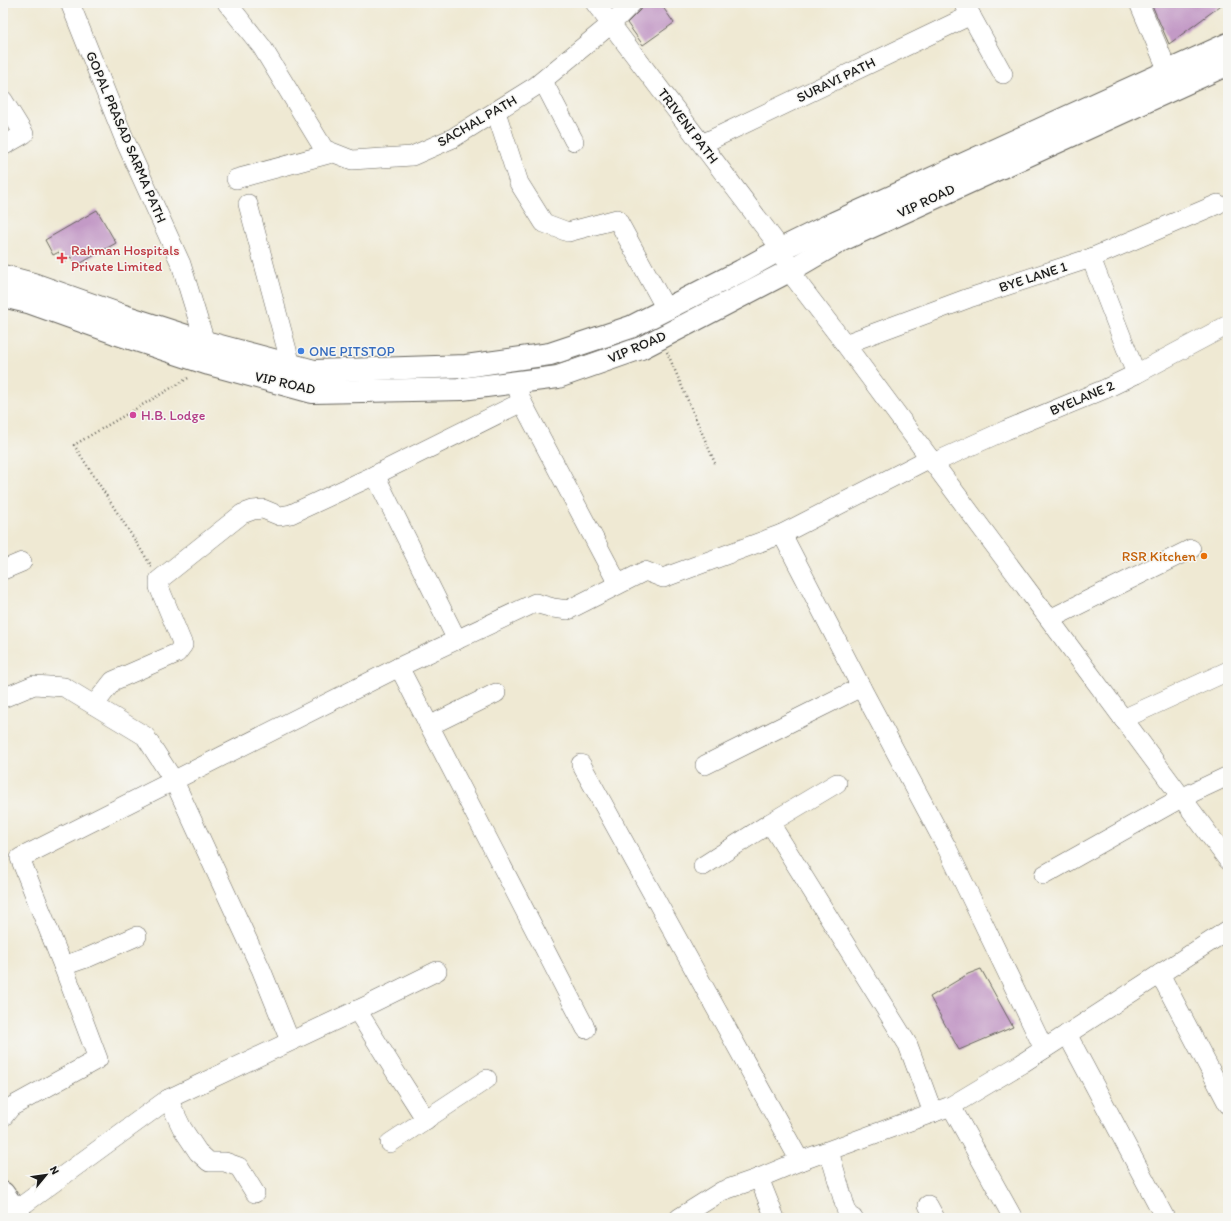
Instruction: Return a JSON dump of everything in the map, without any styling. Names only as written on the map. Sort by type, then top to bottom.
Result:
[{"type":"main road","name":"VIP ROAD","points":[[3,276],[33,284],[121,315],[205,342],[314,371],[466,366],[550,354],[631,327],[781,249],[962,164],[1228,44]]},
{"type":"main road","name":"VIP ROAD","points":[[3,296],[28,302],[209,364],[312,392],[462,389],[558,377],[641,348],[789,271],[842,240],[1228,64]]},
{"type":"main road","points":[[3,1193],[11,1215]]},
{"type":"street","name":"GOPAL PRASAD SARMA PATH","points":[[70,3],[126,143],[181,264],[205,342],[209,364]]},
{"type":"street","name":"SACHAL PATH","points":[[228,3],[262,47],[324,149],[352,160],[412,156],[453,138],[536,86],[611,24],[632,3]]},
{"type":"street","name":"TRIVENI PATH","points":[[595,3],[781,249],[789,271],[1050,619],[1228,860]]},
{"type":"street","points":[[1139,3],[1168,71]]},
{"type":"street","points":[[967,9],[1003,74]]},
{"type":"street","name":"SURAVI PATH","points":[[702,144],[967,9]]},
{"type":"street","points":[[542,80],[574,141]]},
{"type":"street","points":[[3,100],[24,134],[3,146]]},
{"type":"street","points":[[496,112],[519,183],[544,223],[568,232],[617,219],[666,309]]},
{"type":"street","points":[[236,179],[332,152]]},
{"type":"street","points":[[248,204],[291,365]]},
{"type":"street","name":"BYE LANE 1","points":[[845,344],[969,298],[1091,258],[1218,204]]},
{"type":"street","points":[[1091,258],[1136,374]]},
{"type":"street","name":"BYELANE 2","points":[[63,966],[20,858],[399,668],[535,603],[568,610],[645,571],[663,578],[782,534],[931,460],[1106,389],[1228,325]]},
{"type":"street","points":[[515,382],[522,402],[618,584]]},
{"type":"street","points":[[94,705],[113,681],[177,653],[183,645],[159,587],[159,580],[242,514],[253,510],[263,510],[280,516],[292,514],[375,475],[522,402]]},
{"type":"street","points":[[375,475],[457,640]]},
{"type":"street","points":[[782,534],[861,687],[947,848],[1044,1049]]},
{"type":"street","points":[[1050,619],[1191,549]]},
{"type":"street","points":[[3,570],[22,562]]},
{"type":"street","points":[[399,668],[586,1029]]},
{"type":"street","points":[[1123,719],[1228,671]]},
{"type":"street","points":[[3,698],[34,685],[64,687],[145,736],[174,781],[261,969],[290,1041]]},
{"type":"street","points":[[705,765],[861,687]]},
{"type":"street","points":[[429,726],[496,693]]},
{"type":"street","points":[[581,764],[800,1161]]},
{"type":"street","points":[[1044,875],[1181,798],[1228,776]]},
{"type":"street","points":[[703,866],[770,823],[837,783]]},
{"type":"street","points":[[770,823],[908,1045],[933,1114]]},
{"type":"street","points":[[679,1218],[722,1191],[800,1161],[933,1114],[950,1106],[1044,1049],[1228,930]]},
{"type":"street","points":[[3,1117],[11,1107],[98,1059],[63,966],[137,936]]},
{"type":"street","points":[[11,1215],[168,1099],[437,971]]},
{"type":"street","points":[[1160,974],[1228,1104]]},
{"type":"street","points":[[357,1010],[426,1120]]},
{"type":"street","points":[[1067,1034],[1165,1218]]},
{"type":"street","points":[[390,1143],[487,1079]]},
{"type":"street","points":[[168,1099],[182,1128],[198,1152],[209,1162],[225,1162],[239,1167],[255,1193]]},
{"type":"street","points":[[950,1106],[1013,1218]]},
{"type":"street","points":[[829,1151],[848,1216],[853,1218]]},
{"type":"street","points":[[759,1178],[775,1218]]},
{"type":"path","points":[[666,350],[715,463]]},
{"type":"path","points":[[159,580],[74,445],[190,377]]},
{"type":"building","points":[[643,3],[660,3],[674,23],[643,45],[627,23],[640,10]]},
{"type":"building","points":[[1151,3],[1224,3],[1169,44]]},
{"type":"building","name":"Rahman Hospitals Private Limited","points":[[97,210],[116,243],[76,266],[71,257],[64,261],[59,252],[53,255],[45,240]]},
{"type":"building","points":[[981,969],[1013,1027],[959,1050],[930,997],[968,974]]},
{"type":"place","name":"Rahman Hospitals Private Limited","points":[[62,258]]},
{"type":"place","name":"ONE PITSTOP","points":[[301,351]]},
{"type":"place","name":"H.B. Lodge","points":[[133,415]]},
{"type":"place","name":"RSR Kitchen","points":[[1204,556]]}]
